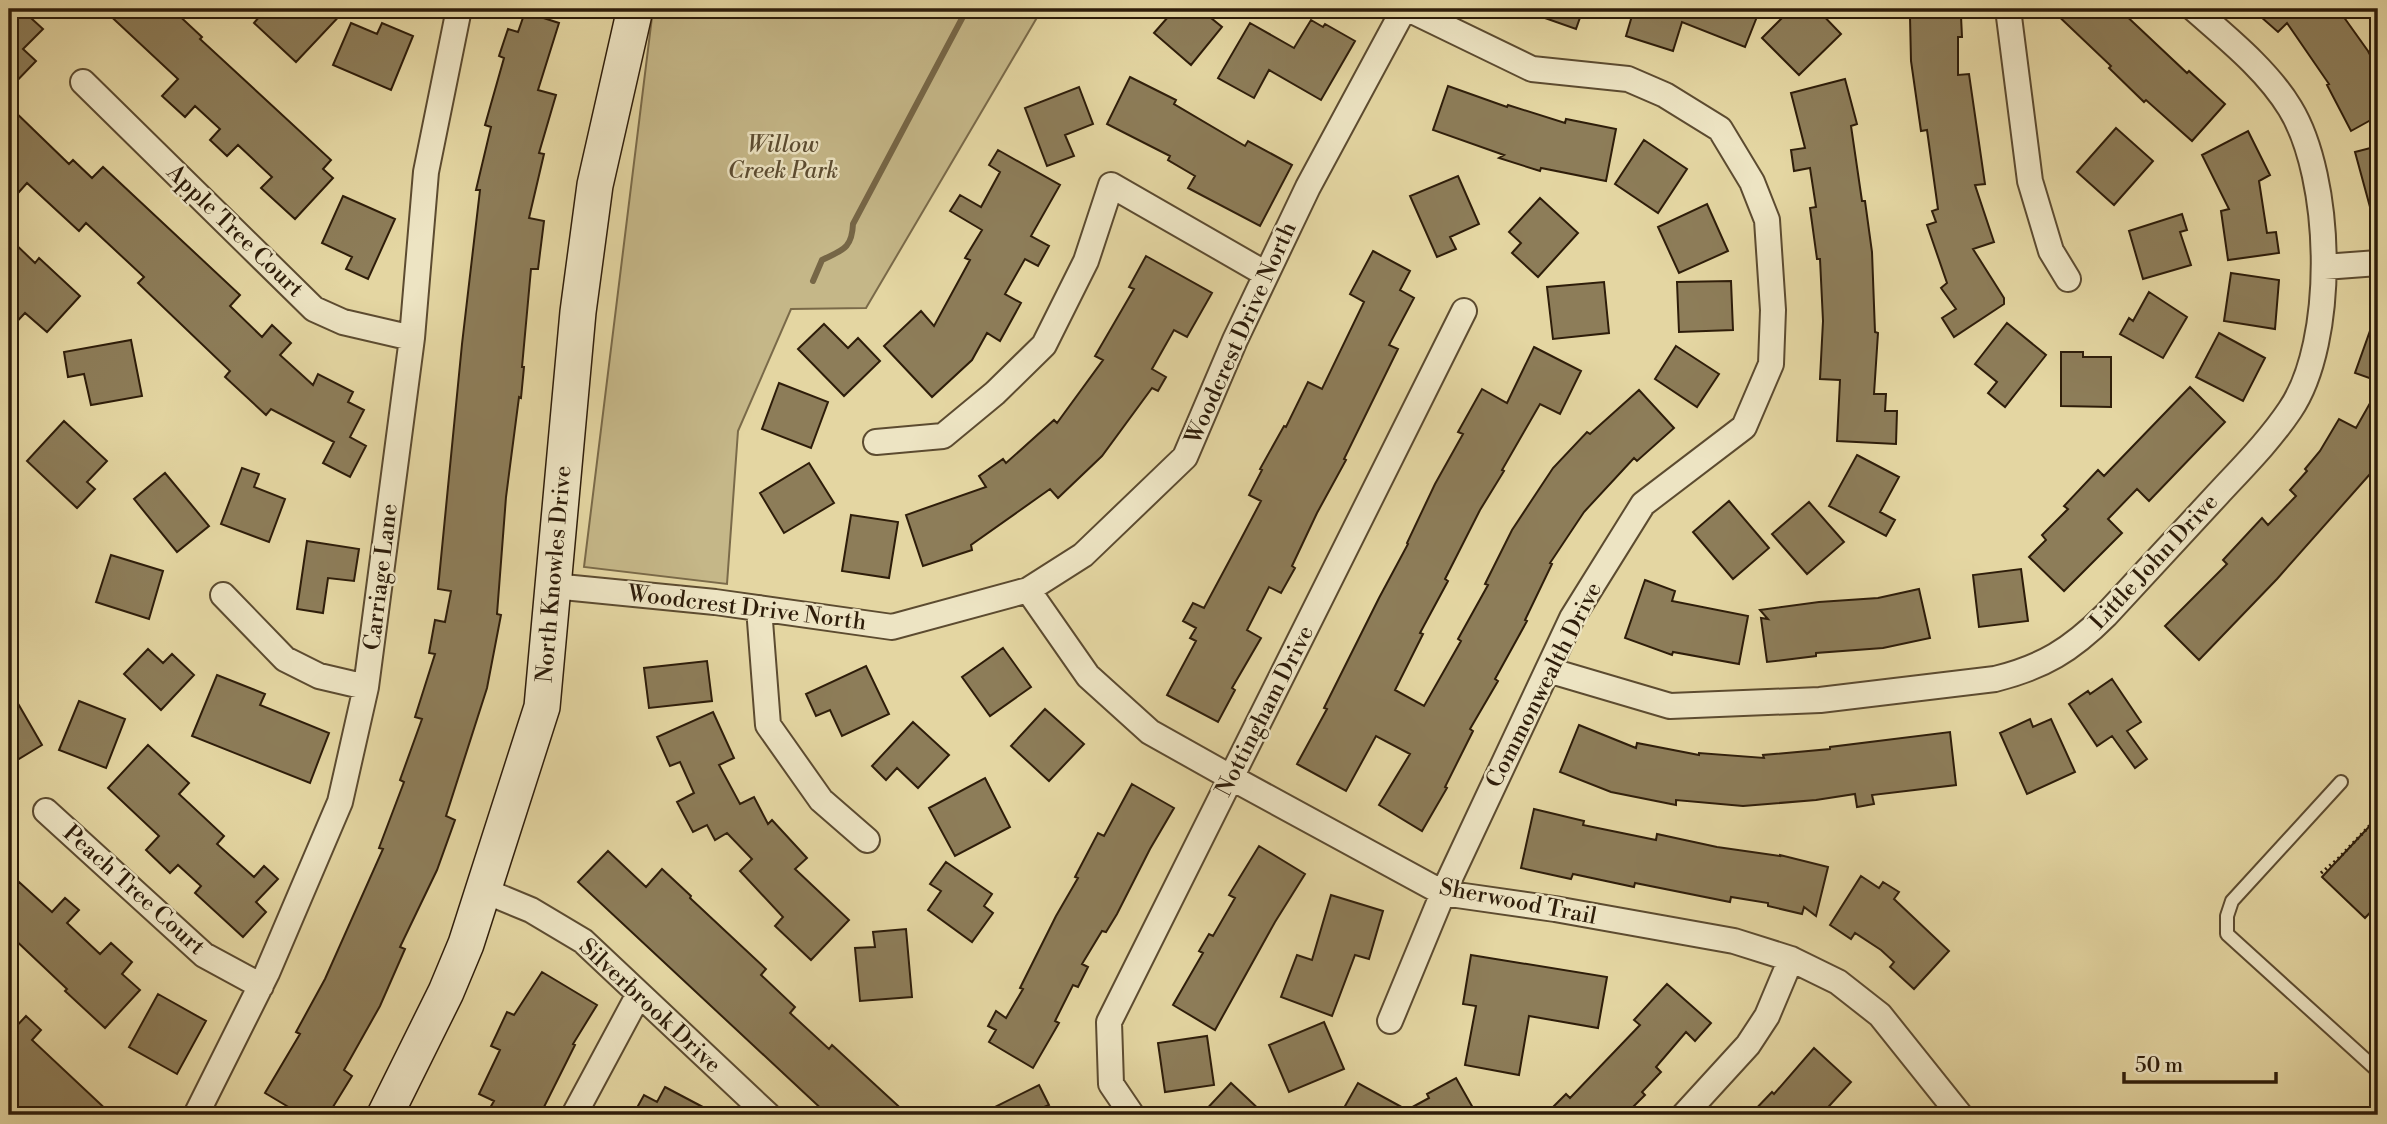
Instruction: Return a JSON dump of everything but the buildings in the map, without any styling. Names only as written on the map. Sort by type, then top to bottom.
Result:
[{"type":"street","name":"Carriage Lane","points":[[197,1115],[261,986],[340,802],[366,687],[412,338],[426,172],[459,9]]},
{"type":"street","name":"North Knowles Drive","points":[[385,1115],[446,992],[466,944],[485,891],[541,707],[578,312],[595,185],[635,9]]},
{"type":"street","name":"Woodcrest Drive North","points":[[553,586],[759,608],[892,627],[1028,590],[1083,555],[1185,457],[1235,340],[1308,187],[1406,9]]},
{"type":"street","name":"Commonwealth Drive","points":[[1390,1021],[1443,893],[1572,618],[1643,504],[1744,427],[1771,364],[1773,310],[1767,220],[1752,182],[1720,129],[1665,95],[1628,79],[1532,69],[1406,9]]},
{"type":"street","points":[[2008,9],[2030,181],[2051,251],[2068,279]]},
{"type":"street","name":"Little John Drive","points":[[1548,670],[1670,706],[1820,700],[1995,679],[2043,664],[2059,655],[2084,637],[2106,615],[2252,458],[2292,408],[2316,349],[2323,310],[2324,267],[2316,178],[2302,132],[2289,106],[2260,71],[2194,9]]},
{"type":"street","name":"Apple Tree Court","points":[[83,82],[314,309],[343,322],[412,338]]},
{"type":"street","points":[[876,442],[943,436],[995,393],[1044,345],[1086,261],[1111,184],[1266,274]]},
{"type":"street","points":[[2324,267],[2378,263]]},
{"type":"street","name":"Nottingham Drive","points":[[1132,1115],[1111,1084],[1109,1022],[1464,310]]},
{"type":"street","name":"Sherwood Trail","points":[[1028,590],[1088,676],[1150,732],[1443,893],[1555,909],[1734,941],[1791,959],[1838,982],[1880,1015],[1960,1115]]},
{"type":"street","points":[[223,595],[285,659],[319,676],[366,687]]},
{"type":"street","points":[[759,608],[768,724],[821,800],[867,840]]},
{"type":"street","name":"Peach Tree Court","points":[[46,811],[204,955],[261,986]]},
{"type":"street","name":"Silverbrook Drive","points":[[485,891],[531,910],[583,941],[768,1115]]},
{"type":"street","points":[[1684,1115],[1748,1045],[1767,1016],[1791,959]]},
{"type":"street","points":[[573,1115],[639,994]]},
{"type":"lane","points":[[2341,782],[2232,901],[2227,915],[2227,934],[2378,1071]]},
{"type":"path","points":[[2321,873],[2378,817]]},
{"type":"green space","name":"Willow Creek Park","points":[[653,9],[1042,9],[866,308],[791,309],[738,431],[727,584],[584,567]]},
{"type":"waterway","points":[[813,281],[822,260],[845,248],[851,239],[853,224],[967,9]]}]
